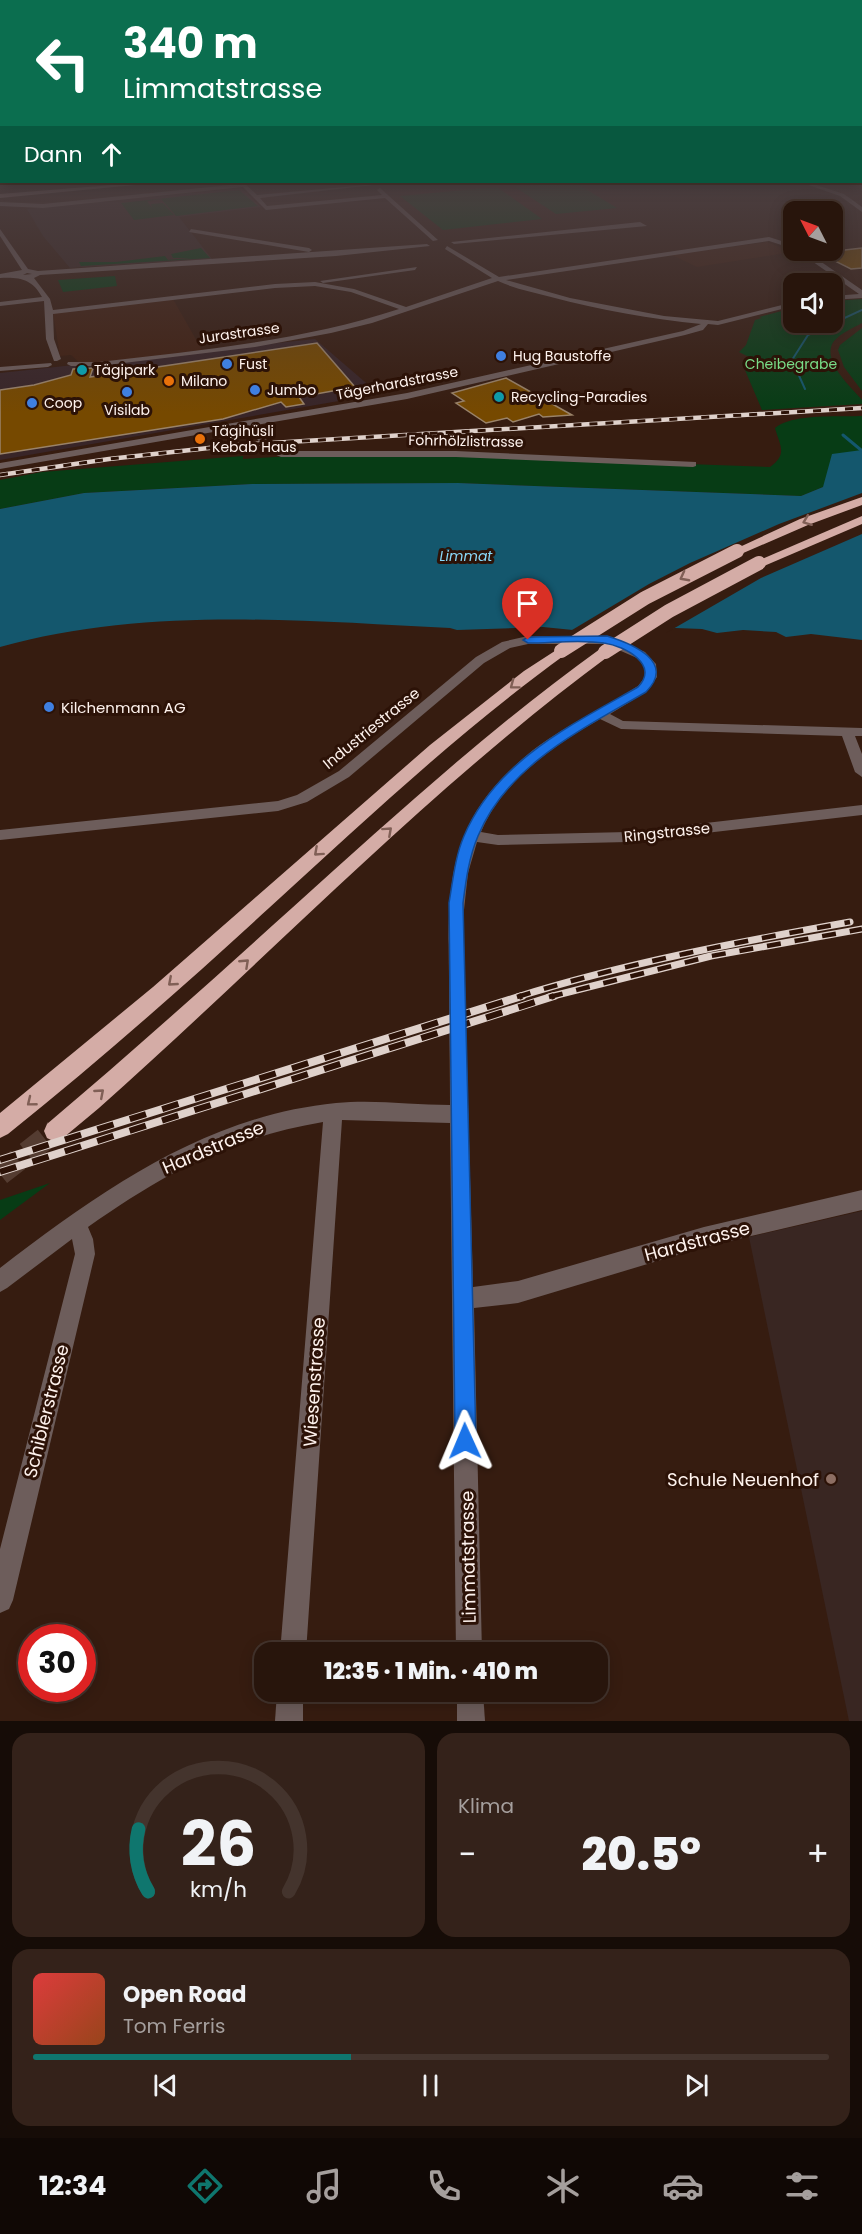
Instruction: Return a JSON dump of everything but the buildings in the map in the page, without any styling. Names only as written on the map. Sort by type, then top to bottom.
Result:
[{"type":"highway","points":[[0,1127],[142,1009],[410,770],[487,706],[561,651],[621,612],[699,569],[782,531],[862,501]]},
{"type":"highway","points":[[55,1131],[161,1039],[438,786],[606,646],[730,578],[796,546],[862,520]]},
{"type":"street","points":[[9,252],[47,299],[52,347],[57,359]]},
{"type":"street","points":[[318,252],[323,255]]},
{"type":"street","points":[[0,276],[354,252]]},
{"type":"street","points":[[448,252],[497,279],[535,292],[705,324]]},
{"type":"street","points":[[50,312],[275,285],[315,284],[352,290],[406,309],[497,279],[678,252]]},
{"type":"street","points":[[815,261],[862,294]]},
{"type":"street","points":[[315,284],[331,279],[415,268]]},
{"type":"street","points":[[843,297],[862,294]]},
{"type":"street","points":[[0,304],[47,299]]},
{"type":"street","name":"Tägerhardstrasse","points":[[0,466],[252,424],[454,386],[684,333],[705,324],[732,320],[783,307]]},
{"type":"street","name":"Jurastrasse","points":[[0,369],[48,365],[58,368],[71,364],[99,364],[304,338],[362,324],[406,309]]},
{"type":"street","points":[[48,365],[57,359],[71,360],[71,364]]},
{"type":"street","name":"Fohrhölzlistrasse","points":[[252,424],[270,451],[281,454],[466,454],[693,464]]},
{"type":"street","name":"Industriestrasse","points":[[0,835],[251,810],[302,799],[344,774],[495,649],[528,640],[606,646]]},
{"type":"street","name":"Limmatstrasse","points":[[469,1642],[456,903],[463,861],[471,836],[491,799],[518,769],[553,742],[650,682],[652,673],[650,664],[641,655],[606,646]]},
{"type":"street","points":[[600,714],[621,725],[862,732]]},
{"type":"street","points":[[847,732],[862,772]]},
{"type":"street","name":"Ringstrasse","points":[[471,836],[498,840],[628,837],[862,810]]},
{"type":"street","name":"Hardstrasse","points":[[0,1281],[74,1223],[136,1182],[202,1148],[266,1124],[357,1110],[460,1114]]},
{"type":"street","name":"Wiesenstrasse","points":[[294,1642],[333,1112]]},
{"type":"street","name":"Hardstrasse","points":[[463,1299],[518,1292],[704,1237],[862,1200]]},
{"type":"street","name":"Schiblerstrasse","points":[[0,1600],[85,1254],[83,1239],[74,1223]]},
{"type":"street","points":[[289,1721],[290,1702]]},
{"type":"street","points":[[470,1702],[471,1721]]},
{"type":"shaded area","points":[[57,252],[207,252],[212,259],[70,268]]},
{"type":"shaded area","points":[[692,252],[783,252],[783,253],[697,267],[672,255]]},
{"type":"shaded area","points":[[173,299],[202,350],[100,363],[80,363],[71,355],[60,356],[53,313]]},
{"type":"shaded area","name":"Tägipark","points":[[315,339],[379,394],[0,460],[0,373]]},
{"type":"shaded area","name":"Schule Neuenhof","points":[[862,1211],[862,1721],[849,1721],[749,1237]]},
{"type":"green space","points":[[205,252],[210,258],[81,266],[79,262],[116,262],[165,256],[168,260],[191,258],[173,258],[171,254]]},
{"type":"green space","points":[[115,276],[117,286],[63,292],[58,280]]},
{"type":"green space","name":"Cheibegrabe","points":[[862,299],[862,323],[834,341],[831,356],[839,373],[862,400],[862,404],[762,410],[742,363],[749,357],[739,352],[746,345],[755,320],[783,311],[783,333],[843,333],[843,300]]},
{"type":"green space","points":[[862,328],[862,391],[844,367],[838,350],[840,345]]},
{"type":"green space","points":[[862,416],[862,450],[823,487],[801,496],[458,483],[252,484],[84,493],[0,509],[0,480],[42,472],[243,456],[243,459],[293,456],[494,457],[770,467],[781,454],[775,428],[783,423],[804,418]]},
{"type":"green space","points":[[50,1183],[0,1220],[0,1200]]},
{"type":"water","name":"Limmat","points":[[862,450],[862,640],[811,634],[786,637],[776,632],[743,630],[717,633],[702,629],[675,628],[658,631],[573,630],[543,627],[457,630],[337,622],[224,620],[167,621],[111,626],[55,634],[0,647],[0,509],[84,493],[252,484],[458,483],[801,496],[823,487],[832,454]]},
{"type":"pier","points":[[862,493],[862,534],[761,578],[666,633],[567,633],[649,584],[690,563],[779,524]]},
{"type":"waterway","points":[[805,389],[792,360],[808,335],[862,310]]},
{"type":"waterway","points":[[843,435],[861,450]]},
{"type":"tunnel","points":[[0,1174],[55,1131]]},
{"type":"railway","points":[[0,475],[109,459],[236,445],[862,408]]},
{"type":"railway","points":[[517,997],[641,964],[850,922]]},
{"type":"railway","points":[[549,997],[711,956],[862,929]]},
{"type":"railway","points":[[0,1160],[522,996]]},
{"type":"railway","points":[[0,1172],[554,996]]},
{"type":"place","name":"Hug Baustoffe","points":[[501,356]]},
{"type":"place","name":"Fust","points":[[227,364]]},
{"type":"place","name":"Tägipark","points":[[82,370]]},
{"type":"place","name":"Milano","points":[[169,381]]},
{"type":"place","name":"Jumbo","points":[[255,390]]},
{"type":"place","name":"Visilab","points":[[127,392]]},
{"type":"place","name":"Recycling-Paradies","points":[[499,397]]},
{"type":"place","name":"Coop","points":[[32,403]]},
{"type":"place","name":"Tägihüsli Kebab Haus","points":[[200,439]]},
{"type":"place","name":"Kilchenmann AG","points":[[49,707]]},
{"type":"place","name":"Schule Neuenhof","points":[[831,1479]]},
{"type":"route","points":[[465,1441],[456,903],[463,861],[471,836],[484,810],[503,784],[518,769],[568,732],[642,689],[650,682],[652,673],[650,664],[637,652],[607,640],[528,640]]}]
